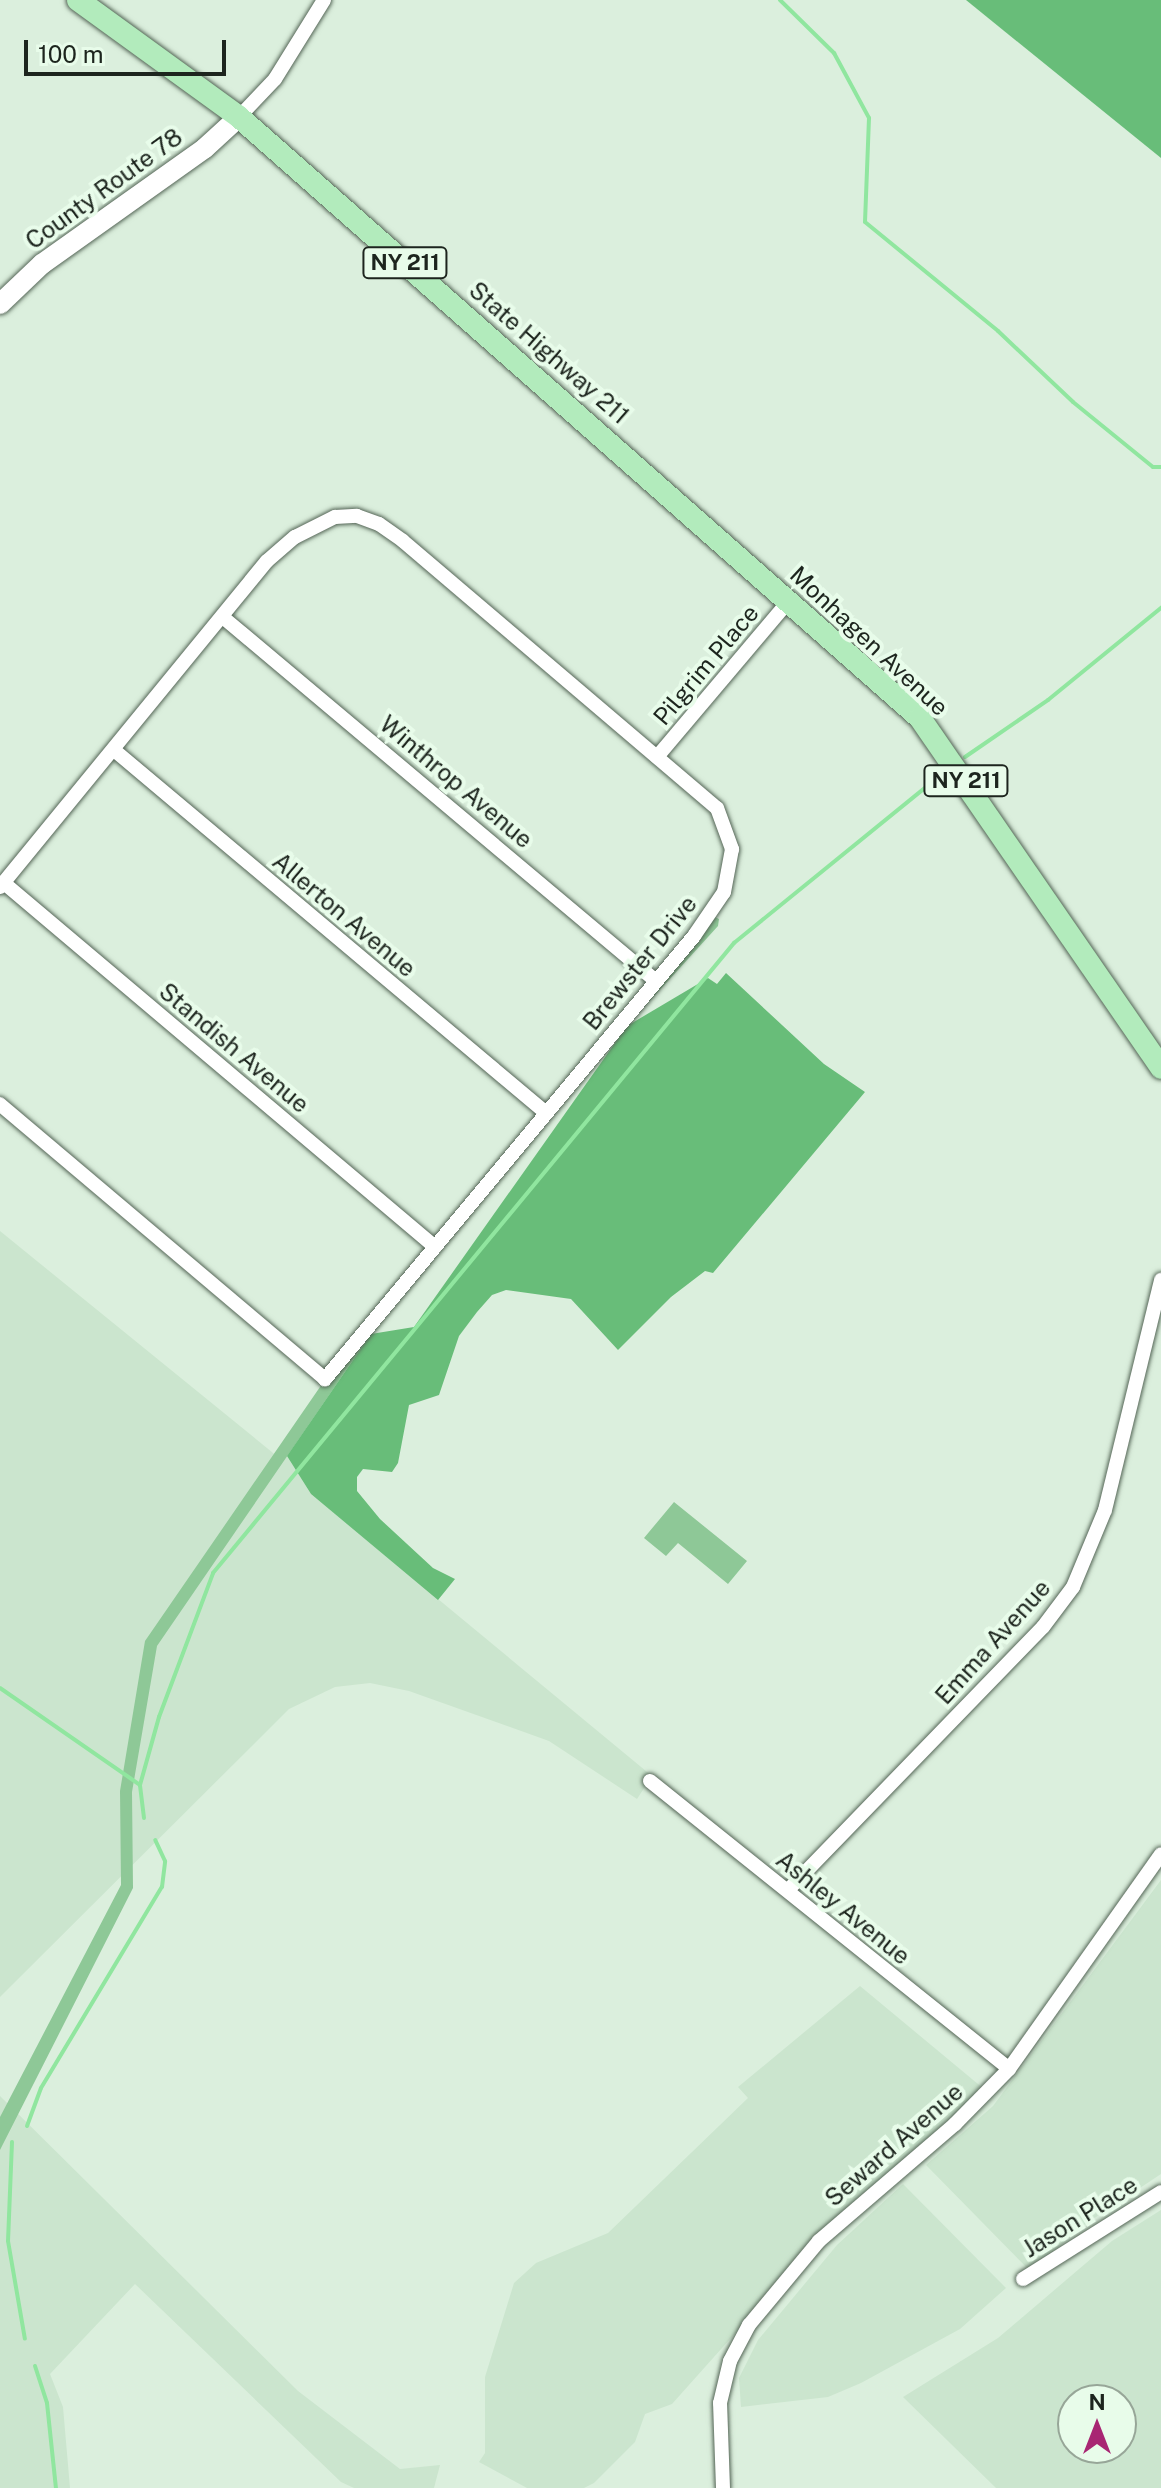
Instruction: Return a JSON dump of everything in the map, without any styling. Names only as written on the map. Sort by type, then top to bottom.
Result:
[{"type":"main road","name":"State Highway 211","points":[[78,0],[239,117],[720,539]]},
{"type":"main road","name":"Monhagen Avenue","points":[[720,539],[882,681],[932,734],[1161,1068]]},
{"type":"street","points":[[239,117],[275,79],[324,0]]},
{"type":"street","name":"County Route 78","points":[[0,304],[42,264],[205,148],[239,117]]},
{"type":"street","name":"Brewster Drive","points":[[0,1104],[325,1379],[715,909],[733,862],[729,829],[717,808],[403,541],[357,516],[335,517],[295,537],[267,561],[225,619],[2,885]]},
{"type":"street","name":"Pilgrim Place","points":[[657,757],[789,601]]},
{"type":"street","name":"Winthrop Avenue","points":[[225,619],[656,981]]},
{"type":"street","name":"Allerton Avenue","points":[[114,750],[545,1112]]},
{"type":"street","name":"Standish Avenue","points":[[2,885],[435,1247]]},
{"type":"street","name":"Emma Avenue","points":[[789,1889],[1043,1627],[1073,1587],[1105,1510],[1161,1280]]},
{"type":"street","name":"Ashley Avenue","points":[[650,1781],[789,1889],[1009,2069]]},
{"type":"street","name":"Seward Avenue","points":[[723,2488],[720,2403],[730,2361],[749,2325],[819,2241],[955,2124],[1009,2069],[1161,1854]]},
{"type":"street","name":"Jason Place","points":[[1023,2279],[1161,2192]]},
{"type":"shaded area","points":[[0,1231],[278,1457],[287,1456],[311,1494],[652,1776],[637,1799],[549,1741],[409,1691],[370,1683],[335,1687],[289,1709],[0,1997]]},
{"type":"shaded area","points":[[1161,1880],[1161,2174],[1087,2223],[1030,2271],[926,2165],[993,2106]]},
{"type":"shaded area","points":[[860,1986],[984,2089],[815,2244],[672,2404],[645,2414],[635,2442],[594,2483],[584,2488],[527,2488],[479,2462],[485,2453],[485,2377],[514,2283],[536,2263],[608,2233],[748,2098],[738,2087]]},
{"type":"shaded area","points":[[0,2096],[298,2391],[400,2469],[440,2465],[434,2488],[354,2488],[341,2482],[135,2284],[50,2374],[63,2407],[70,2488],[0,2488]]},
{"type":"shaded area","points":[[903,2184],[1006,2288],[960,2329],[861,2383],[828,2397],[741,2407],[739,2378],[758,2340],[837,2245]]},
{"type":"shaded area","points":[[1161,2210],[1161,2488],[996,2488],[903,2397],[998,2338],[1112,2241]]},
{"type":"green space","points":[[966,0],[1161,0],[1161,158]]},
{"type":"green space","points":[[713,916],[719,919],[718,926],[627,1026],[371,1334],[157,1646],[132,1792],[133,1888],[0,2150],[0,2117],[121,1885],[120,1791],[145,1641],[362,1326]]},
{"type":"green space","points":[[726,973],[824,1064],[865,1092],[713,1273],[705,1271],[671,1297],[618,1350],[571,1299],[506,1290],[492,1295],[477,1312],[459,1336],[439,1395],[409,1405],[398,1463],[392,1472],[363,1469],[357,1477],[357,1491],[380,1519],[433,1568],[455,1579],[438,1600],[311,1494],[287,1456],[371,1334],[414,1327],[627,1026],[708,978],[717,984]]},
{"type":"green space","points":[[674,1502],[747,1561],[728,1584],[678,1543],[666,1556],[644,1538]]},
{"type":"waterway","points":[[780,0],[834,53],[869,118],[865,222],[998,331],[1073,402],[1153,467],[1161,467]]},
{"type":"waterway","points":[[965,757],[1048,700],[1161,608]]},
{"type":"waterway","points":[[144,1818],[140,1785],[159,1717],[213,1573],[734,943],[946,771]]},
{"type":"waterway","points":[[0,1688],[140,1785]]},
{"type":"waterway","points":[[27,2126],[41,2088],[162,1887],[165,1861],[155,1840]]},
{"type":"waterway","points":[[12,2142],[8,2241],[25,2339]]},
{"type":"waterway","points":[[35,2366],[47,2403],[56,2488]]}]
